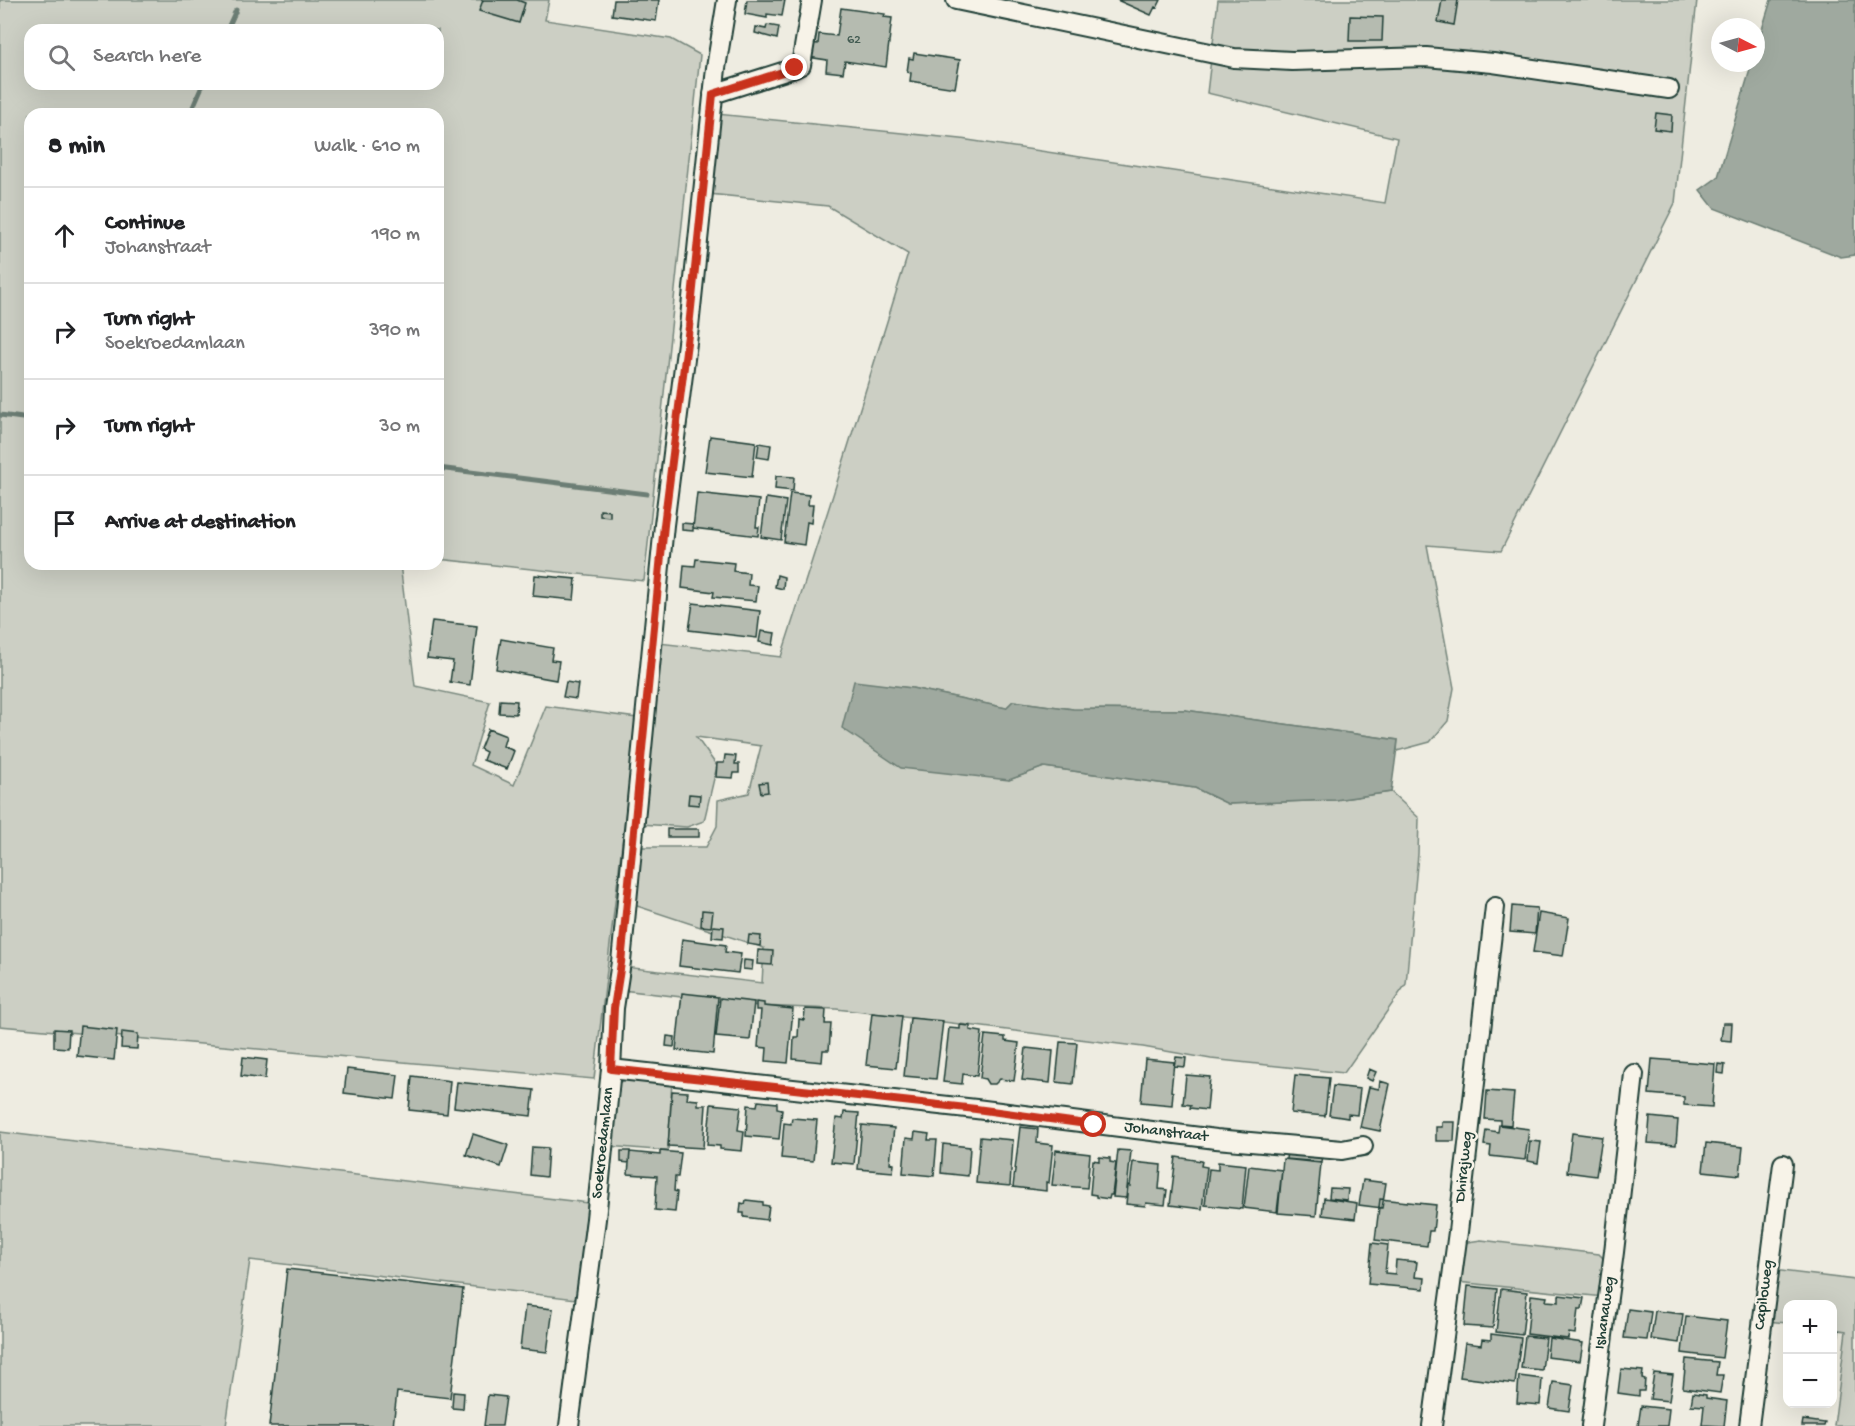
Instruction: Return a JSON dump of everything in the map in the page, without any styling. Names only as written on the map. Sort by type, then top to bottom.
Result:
[{"type":"street","name":"Soekroedamlaan","points":[[569,1426],[596,1219],[611,1069],[614,1008],[626,915],[664,525],[689,327],[713,94],[727,0]]},
{"type":"street","points":[[713,94],[801,65],[812,0]]},
{"type":"street","points":[[956,0],[1234,58],[1292,61],[1426,57],[1493,63],[1669,89]]},
{"type":"street","name":"Dhirajweg","points":[[1431,1426],[1458,1232],[1495,907]]},
{"type":"street","name":"Johanstraat","points":[[611,1069],[976,1109],[1216,1139],[1342,1150],[1363,1146]]},
{"type":"street","name":"Ishanaweg","points":[[1591,1426],[1634,1074]]},
{"type":"street","name":"Capiloweg","points":[[1749,1426],[1783,1164]]},
{"type":"shaded area","points":[[0,0],[549,0],[545,20],[671,39],[700,55],[644,581],[444,560],[444,108],[24,108],[24,570],[401,570],[415,686],[490,702],[471,765],[514,785],[546,706],[637,718],[594,1079],[0,1026]]},
{"type":"shaded area","points":[[1218,0],[1697,0],[1675,203],[1501,551],[1427,545],[1454,688],[1448,721],[1430,742],[1397,751],[1398,740],[1185,710],[1073,709],[1013,701],[1006,708],[912,688],[854,682],[1009,780],[1044,767],[1195,788],[1228,804],[1335,800],[1391,792],[1419,818],[1418,854],[1406,984],[1344,1073],[1211,1059],[1143,1047],[872,1013],[759,1006],[622,990],[625,967],[762,983],[764,948],[631,904],[638,847],[706,847],[717,826],[718,800],[749,793],[761,746],[696,737],[717,766],[704,821],[687,827],[640,824],[659,643],[781,657],[908,254],[828,206],[709,194],[717,114],[961,139],[1385,203],[1397,138],[1207,93]]},
{"type":"shaded area","points":[[1771,0],[1855,0],[1855,255],[1841,257],[1714,208],[1700,190],[1718,177],[1749,72],[1765,72],[1765,20]]},
{"type":"shaded area","points":[[854,681],[912,688],[1006,708],[1013,701],[1073,709],[1185,710],[1398,740],[1391,792],[1335,800],[1228,804],[1195,788],[1044,767],[1009,780],[901,768],[842,728]]},
{"type":"shaded area","points":[[628,1077],[672,1080],[668,1151],[608,1146],[617,1084]]},
{"type":"shaded area","points":[[0,1132],[588,1203],[576,1299],[250,1260],[226,1426],[0,1426]]},
{"type":"shaded area","points":[[1481,1240],[1599,1254],[1605,1260],[1604,1297],[1457,1282],[1460,1249],[1468,1242]]},
{"type":"shaded area","points":[[1773,1270],[1855,1280],[1855,1426],[1834,1426],[1846,1331],[1837,1330],[1837,1300],[1783,1300],[1783,1323],[1767,1321]]},
{"type":"building","points":[[483,0],[517,0],[525,3],[519,23],[479,11]]},
{"type":"building","points":[[614,0],[659,0],[656,21],[612,15]]},
{"type":"building","points":[[747,0],[785,0],[782,16],[767,14],[767,18],[745,14]]},
{"type":"building","points":[[1117,0],[1161,0],[1151,15]]},
{"type":"building","points":[[1442,0],[1458,0],[1454,25],[1438,22]]},
{"type":"building","points":[[841,8],[885,14],[884,17],[892,18],[886,67],[845,61],[843,73],[826,71],[827,60],[808,57],[810,43],[818,44],[819,34],[837,36]]},
{"type":"building","points":[[1350,16],[1383,17],[1382,41],[1349,41]]},
{"type":"building","points":[[767,25],[779,27],[777,39],[755,33],[756,27],[766,29]]},
{"type":"building","points":[[914,53],[960,60],[955,88],[910,81],[911,73],[907,72],[909,58],[913,59]]},
{"type":"building","points":[[1656,113],[1672,115],[1671,131],[1654,129]]},
{"type":"building","points":[[710,436],[756,442],[752,477],[705,472]]},
{"type":"building","points":[[759,443],[771,445],[769,459],[757,457]]},
{"type":"building","points":[[776,476],[794,477],[793,491],[775,489]]},
{"type":"building","points":[[697,493],[759,500],[756,527],[759,527],[758,536],[693,528]]},
{"type":"building","points":[[790,493],[809,495],[808,505],[813,505],[811,523],[807,522],[804,545],[784,542]]},
{"type":"building","points":[[766,498],[786,501],[781,540],[761,537]]},
{"type":"building","points":[[600,510],[610,511],[610,517],[600,516]]},
{"type":"building","points":[[682,523],[693,524],[693,531],[682,530]]},
{"type":"building","points":[[696,559],[734,563],[733,571],[749,573],[748,585],[758,586],[756,601],[713,597],[714,592],[682,588],[684,565],[695,566]]},
{"type":"building","points":[[535,575],[576,579],[574,600],[533,596]]},
{"type":"building","points":[[777,575],[784,577],[783,589],[775,587]]},
{"type":"building","points":[[693,603],[760,611],[757,638],[689,630]]},
{"type":"building","points":[[432,621],[477,626],[470,685],[450,682],[453,661],[427,658]]},
{"type":"building","points":[[761,631],[775,633],[773,645],[759,642]]},
{"type":"building","points":[[501,639],[553,648],[551,660],[559,661],[556,680],[496,669]]},
{"type":"building","points":[[566,682],[578,684],[576,699],[563,697]]},
{"type":"building","points":[[500,700],[517,701],[516,714],[499,713]]},
{"type":"building","points":[[488,729],[506,736],[503,746],[514,751],[507,769],[483,760],[486,752],[480,749]]},
{"type":"building","points":[[725,755],[736,756],[735,764],[739,764],[739,773],[734,773],[733,778],[716,777],[717,763],[724,763]]},
{"type":"building","points":[[767,782],[768,792],[761,793],[759,783]]},
{"type":"building","points":[[689,794],[700,795],[699,805],[688,804]]},
{"type":"building","points":[[667,829],[699,829],[699,837],[667,837]]},
{"type":"building","points":[[1512,906],[1537,908],[1535,934],[1510,932]]},
{"type":"building","points":[[702,910],[713,911],[711,927],[701,926]]},
{"type":"building","points":[[1539,913],[1569,918],[1563,956],[1533,952]]},
{"type":"building","points":[[713,926],[724,927],[723,938],[712,937]]},
{"type":"building","points":[[749,935],[761,936],[760,946],[748,944]]},
{"type":"building","points":[[682,939],[726,945],[725,952],[741,954],[738,973],[679,966]]},
{"type":"building","points":[[758,950],[773,951],[772,965],[757,964]]},
{"type":"building","points":[[744,960],[753,961],[752,970],[743,969]]},
{"type":"building","points":[[682,993],[718,997],[713,1054],[676,1050]]},
{"type":"building","points":[[720,998],[754,1002],[750,1040],[716,1037]]},
{"type":"building","points":[[756,1002],[764,1003],[764,1006],[793,1009],[788,1063],[766,1061],[767,1048],[758,1047],[761,1010],[756,1010]]},
{"type":"building","points":[[805,1009],[826,1010],[825,1024],[831,1024],[829,1050],[823,1050],[822,1062],[793,1059],[794,1037],[798,1037],[799,1019],[804,1020]]},
{"type":"building","points":[[872,1013],[902,1016],[896,1068],[866,1065]]},
{"type":"building","points":[[910,1018],[943,1021],[936,1079],[904,1076]]},
{"type":"building","points":[[1723,1023],[1732,1023],[1731,1041],[1721,1040]]},
{"type":"building","points":[[960,1025],[970,1026],[970,1030],[982,1032],[977,1076],[963,1074],[962,1084],[943,1082],[949,1028],[960,1029]]},
{"type":"building","points":[[80,1026],[117,1030],[114,1060],[77,1056]]},
{"type":"building","points":[[54,1029],[69,1030],[68,1048],[54,1047]]},
{"type":"building","points":[[122,1032],[138,1034],[137,1049],[121,1048]]},
{"type":"building","points":[[985,1035],[1005,1037],[1005,1041],[1019,1043],[1014,1081],[1000,1079],[995,1084],[988,1084],[985,1079],[980,1078]]},
{"type":"building","points":[[667,1036],[675,1037],[674,1047],[666,1046]]},
{"type":"building","points":[[1060,1042],[1077,1043],[1073,1084],[1056,1082]]},
{"type":"building","points":[[1026,1048],[1053,1051],[1050,1083],[1022,1080]]},
{"type":"building","points":[[243,1057],[267,1060],[265,1079],[241,1076]]},
{"type":"building","points":[[1176,1057],[1186,1058],[1185,1067],[1174,1066]]},
{"type":"building","points":[[1145,1059],[1174,1062],[1172,1105],[1141,1102]]},
{"type":"building","points":[[1652,1059],[1715,1064],[1712,1107],[1684,1105],[1684,1097],[1649,1094]]},
{"type":"building","points":[[1718,1064],[1725,1065],[1724,1074],[1717,1073]]},
{"type":"building","points":[[347,1069],[398,1075],[395,1099],[344,1093]]},
{"type":"building","points":[[1369,1069],[1376,1072],[1372,1081],[1366,1078]]},
{"type":"building","points":[[1186,1075],[1210,1077],[1207,1110],[1190,1108],[1191,1105],[1183,1104]]},
{"type":"building","points":[[1295,1075],[1329,1078],[1325,1116],[1291,1113]]},
{"type":"building","points":[[412,1076],[450,1081],[447,1114],[409,1110]]},
{"type":"building","points":[[1380,1081],[1390,1084],[1380,1131],[1360,1127],[1369,1087],[1379,1089]]},
{"type":"building","points":[[457,1082],[534,1090],[531,1116],[454,1107]]},
{"type":"building","points":[[1333,1086],[1360,1089],[1357,1115],[1348,1114],[1348,1118],[1329,1115]]},
{"type":"building","points":[[672,1091],[688,1092],[687,1099],[698,1100],[698,1105],[706,1105],[703,1148],[668,1146]]},
{"type":"building","points":[[1487,1091],[1514,1093],[1511,1125],[1500,1124],[1500,1120],[1485,1119]]},
{"type":"building","points":[[758,1101],[777,1103],[777,1108],[782,1109],[779,1139],[746,1136],[748,1105],[757,1106]]},
{"type":"building","points":[[711,1104],[741,1107],[738,1130],[744,1131],[742,1151],[707,1145]]},
{"type":"building","points":[[844,1112],[859,1113],[854,1164],[831,1162],[836,1118],[843,1119]]},
{"type":"building","points":[[1650,1117],[1678,1120],[1676,1145],[1648,1143]]},
{"type":"building","points":[[792,1118],[817,1120],[813,1161],[781,1158],[784,1123],[791,1124]]},
{"type":"building","points":[[1442,1122],[1455,1122],[1454,1141],[1436,1141],[1436,1127],[1442,1127]]},
{"type":"building","points":[[862,1125],[894,1128],[890,1163],[894,1164],[893,1172],[858,1169]]},
{"type":"building","points":[[1499,1125],[1529,1129],[1525,1160],[1490,1156],[1491,1146],[1484,1145],[1486,1130],[1498,1132]]},
{"type":"building","points":[[1020,1127],[1038,1129],[1037,1143],[1053,1145],[1046,1191],[1013,1187]]},
{"type":"building","points":[[915,1132],[929,1134],[928,1140],[937,1140],[934,1176],[903,1173],[906,1138],[914,1139]]},
{"type":"building","points":[[1572,1133],[1602,1137],[1596,1176],[1567,1172]]},
{"type":"building","points":[[473,1134],[508,1145],[501,1167],[466,1155]]},
{"type":"building","points":[[980,1137],[1013,1140],[1010,1186],[976,1183]]},
{"type":"building","points":[[1530,1141],[1541,1142],[1538,1163],[1528,1161]]},
{"type":"building","points":[[1706,1143],[1743,1147],[1740,1175],[1703,1171]]},
{"type":"building","points":[[943,1144],[970,1147],[968,1176],[941,1173]]},
{"type":"building","points":[[532,1147],[548,1148],[546,1177],[530,1175]]},
{"type":"building","points":[[1056,1150],[1090,1154],[1087,1188],[1052,1185]]},
{"type":"building","points":[[1118,1150],[1131,1151],[1126,1198],[1113,1197]]},
{"type":"building","points":[[621,1151],[630,1151],[629,1163],[621,1162]]},
{"type":"building","points":[[660,1151],[681,1153],[678,1177],[675,1177],[674,1191],[677,1192],[675,1212],[655,1210],[657,1176],[628,1174],[630,1152],[660,1155]]},
{"type":"building","points":[[1287,1151],[1322,1155],[1321,1162],[1286,1159]]},
{"type":"building","points":[[1099,1157],[1110,1158],[1110,1162],[1116,1163],[1112,1195],[1109,1199],[1090,1194],[1093,1160],[1099,1161]]},
{"type":"building","points":[[1176,1157],[1202,1161],[1201,1166],[1207,1167],[1202,1209],[1170,1205]]},
{"type":"building","points":[[1283,1159],[1321,1163],[1316,1216],[1278,1213]]},
{"type":"building","points":[[1133,1162],[1161,1165],[1159,1189],[1167,1190],[1165,1205],[1126,1204]]},
{"type":"building","points":[[1218,1162],[1246,1165],[1242,1209],[1205,1205],[1209,1169],[1218,1170]]},
{"type":"building","points":[[1249,1166],[1282,1170],[1277,1212],[1244,1208]]},
{"type":"building","points":[[1363,1180],[1386,1183],[1382,1208],[1359,1205]]},
{"type":"building","points":[[1330,1188],[1348,1189],[1347,1200],[1329,1198]]},
{"type":"building","points":[[1324,1198],[1357,1203],[1355,1219],[1322,1215]]},
{"type":"building","points":[[1380,1199],[1436,1205],[1433,1231],[1429,1231],[1427,1246],[1375,1240]]},
{"type":"building","points":[[746,1200],[763,1202],[763,1205],[769,1206],[767,1220],[744,1217],[744,1213],[740,1213],[741,1203],[745,1204]]},
{"type":"building","points":[[1372,1243],[1388,1245],[1385,1273],[1395,1274],[1396,1260],[1417,1262],[1415,1277],[1425,1278],[1424,1289],[1368,1284]]},
{"type":"building","points":[[287,1269],[463,1289],[450,1398],[397,1392],[393,1426],[269,1426]]},
{"type":"building","points":[[1468,1286],[1497,1289],[1493,1328],[1464,1326]]},
{"type":"building","points":[[1501,1289],[1527,1292],[1522,1335],[1496,1332]]},
{"type":"building","points":[[1531,1295],[1547,1297],[1546,1301],[1559,1302],[1559,1295],[1584,1298],[1582,1309],[1578,1309],[1575,1334],[1569,1333],[1568,1339],[1527,1334]]},
{"type":"building","points":[[525,1306],[553,1309],[547,1352],[520,1349]]},
{"type":"building","points":[[1628,1309],[1651,1312],[1647,1340],[1624,1338]]},
{"type":"building","points":[[1655,1311],[1683,1314],[1679,1343],[1651,1339]]},
{"type":"building","points":[[1686,1316],[1727,1321],[1722,1358],[1682,1353]]},
{"type":"building","points":[[1491,1334],[1521,1338],[1515,1384],[1460,1377],[1465,1343],[1481,1345],[1482,1339],[1491,1340]]},
{"type":"building","points":[[1525,1336],[1546,1338],[1542,1370],[1521,1368]]},
{"type":"building","points":[[1549,1338],[1583,1343],[1580,1361],[1547,1357]]},
{"type":"building","points":[[1686,1359],[1718,1362],[1716,1375],[1723,1375],[1720,1393],[1683,1388]]},
{"type":"building","points":[[1621,1369],[1643,1371],[1644,1391],[1639,1391],[1639,1396],[1618,1393]]},
{"type":"building","points":[[1654,1373],[1673,1375],[1669,1401],[1650,1399]]},
{"type":"building","points":[[1519,1376],[1542,1379],[1540,1405],[1517,1403]]},
{"type":"building","points":[[1553,1382],[1573,1385],[1569,1411],[1549,1408]]},
{"type":"building","points":[[453,1392],[464,1393],[463,1409],[452,1408]]},
{"type":"building","points":[[1693,1393],[1706,1395],[1706,1398],[1727,1401],[1724,1426],[1702,1425],[1704,1406],[1691,1405]]},
{"type":"building","points":[[488,1395],[506,1397],[502,1426],[484,1426]]},
{"type":"building","points":[[1641,1406],[1669,1409],[1667,1426],[1638,1426]]},
{"type":"building","points":[[1803,1420],[1825,1423],[1824,1426],[1802,1426]]},
{"type":"waterway","points":[[230,24],[236,10]]},
{"type":"waterway","points":[[193,108],[200,90]]},
{"type":"waterway","points":[[0,415],[24,418]]},
{"type":"waterway","points":[[444,469],[647,494]]},
{"type":"route","points":[[795,68],[713,94],[689,327],[664,525],[621,963],[614,1008],[611,1069],[976,1109],[1094,1125]]}]
